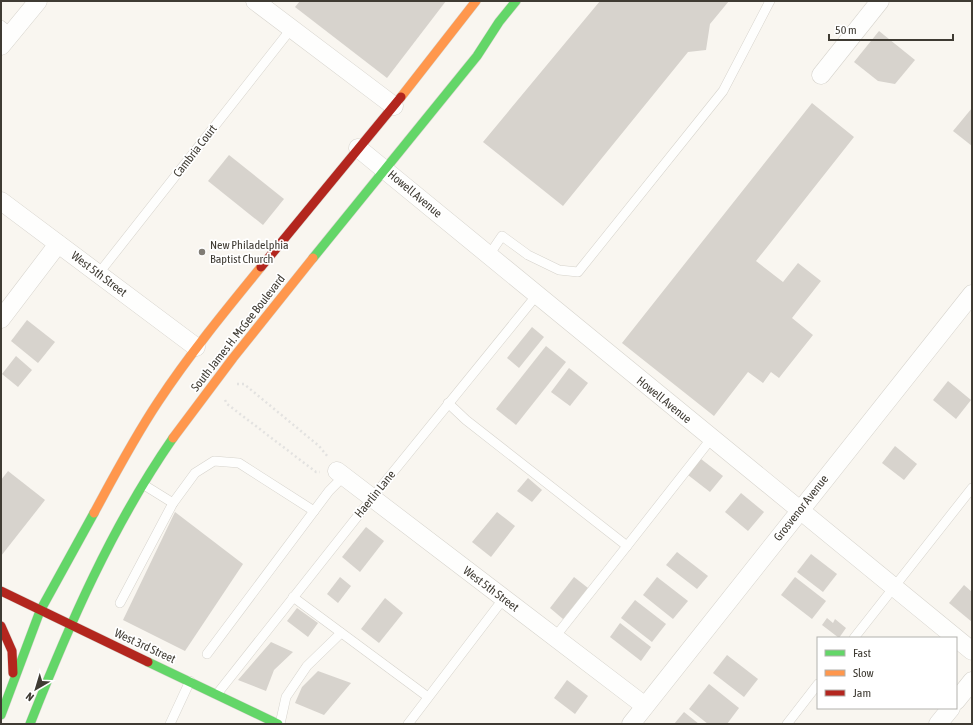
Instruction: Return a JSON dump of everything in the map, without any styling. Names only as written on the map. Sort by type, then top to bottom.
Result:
[{"type":"main road","name":"South James H. McGee Boulevard","points":[[1,715],[40,611],[126,454],[157,403],[196,347],[394,106],[476,1]]},
{"type":"main road","name":"South James H. McGee Boulevard","points":[[30,724],[50,672],[71,625],[110,545],[144,485],[169,445],[214,382],[477,56],[499,22],[516,1]]},
{"type":"main road","name":"West 3rd Street","points":[[1,591],[40,611],[279,724]]},
{"type":"main road","points":[[1,626],[12,651],[13,680]]},
{"type":"street","points":[[4,35],[38,1]]},
{"type":"street","points":[[255,1],[394,106]]},
{"type":"street","points":[[822,75],[880,1]]},
{"type":"street","name":"Howell Avenue","points":[[358,148],[489,255],[536,296],[955,637]]},
{"type":"street","name":"West 5th Street","points":[[1,201],[196,347]]},
{"type":"street","points":[[1,319],[58,244]]},
{"type":"street","name":"Grosvenor Avenue","points":[[631,724],[972,294]]},
{"type":"street","name":"West 5th Street","points":[[340,474],[645,706]]},
{"type":"street","name":"Howell Avenue","points":[[957,639],[972,651]]},
{"type":"street","points":[[957,700],[972,681]]},
{"type":"street","points":[[938,724],[950,709]]},
{"type":"lane","points":[[489,255],[502,236],[528,256],[559,270],[578,272],[723,91],[770,1]]},
{"type":"lane","name":"Cambria Court","points":[[99,273],[291,29]]},
{"type":"lane","name":"Haerlin Lane","points":[[217,694],[448,403],[536,296]]},
{"type":"lane","points":[[448,403],[466,420],[627,546]]},
{"type":"lane","points":[[555,637],[712,439]]},
{"type":"lane","points":[[120,603],[173,503],[195,473],[214,460],[239,463],[314,511]]},
{"type":"lane","points":[[207,654],[329,491],[340,474]]},
{"type":"lane","points":[[144,485],[173,503]]},
{"type":"lane","points":[[855,637],[972,488]]},
{"type":"lane","points":[[293,597],[428,697]]},
{"type":"lane","points":[[408,724],[504,598]]},
{"type":"lane","points":[[279,724],[286,696],[307,666],[341,633]]},
{"type":"lane","points":[[170,724],[190,681]]},
{"type":"lane","points":[[787,724],[817,685]]},
{"type":"path","points":[[214,382],[244,384],[319,446],[340,474]]},
{"type":"path","points":[[214,382],[228,404],[316,472],[340,474]]},
{"type":"building","points":[[300,1],[446,1],[387,78],[295,7]]},
{"type":"building","points":[[600,1],[729,1],[710,24],[706,50],[688,52],[563,206],[483,142]]},
{"type":"building","points":[[879,31],[915,60],[895,84],[878,81],[854,62]]},
{"type":"building","points":[[812,103],[854,137],[756,261],[783,282],[798,263],[821,281],[792,318],[813,335],[779,378],[771,372],[763,383],[748,372],[714,416],[622,343]]},
{"type":"building","points":[[972,108],[972,146],[953,131]]},
{"type":"building","points":[[229,155],[284,199],[263,225],[208,181]]},
{"type":"building","points":[[27,320],[55,342],[38,363],[11,341]]},
{"type":"building","points":[[532,327],[544,337],[519,368],[507,358]]},
{"type":"building","points":[[546,346],[566,362],[516,425],[496,409]]},
{"type":"building","points":[[16,356],[32,370],[18,387],[2,374]]},
{"type":"building","points":[[569,368],[588,383],[570,406],[551,392]]},
{"type":"building","points":[[948,381],[971,400],[956,419],[933,400]]},
{"type":"building","points":[[895,446],[917,464],[904,480],[882,463]]},
{"type":"building","points":[[701,459],[723,476],[710,492],[688,475]]},
{"type":"building","points":[[8,471],[45,500],[1,556],[1,480]]},
{"type":"building","points":[[528,478],[542,490],[532,502],[517,491]]},
{"type":"building","points":[[741,493],[764,512],[748,531],[725,512]]},
{"type":"building","points":[[175,512],[243,564],[185,651],[123,620]]},
{"type":"building","points":[[497,512],[515,526],[491,557],[472,542]]},
{"type":"building","points":[[366,527],[384,541],[360,572],[342,557]]},
{"type":"building","points":[[677,552],[708,576],[697,589],[666,565]]},
{"type":"building","points":[[811,554],[837,574],[823,592],[797,572]]},
{"type":"building","points":[[340,577],[351,586],[338,603],[327,594]]},
{"type":"building","points":[[574,577],[588,588],[563,619],[550,608]]},
{"type":"building","points":[[657,577],[688,601],[673,619],[643,595]]},
{"type":"building","points":[[795,577],[826,601],[812,619],[781,595]]},
{"type":"building","points":[[964,585],[972,592],[972,622],[949,603]]},
{"type":"building","points":[[385,598],[403,613],[379,643],[361,629]]},
{"type":"building","points":[[635,600],[666,624],[652,642],[621,618]]},
{"type":"building","points":[[297,608],[318,623],[308,637],[287,621]]},
{"type":"building","points":[[827,618],[833,623],[835,619],[846,628],[840,637],[838,637],[822,625]]},
{"type":"building","points":[[620,623],[651,647],[641,661],[610,637]]},
{"type":"building","points":[[271,642],[293,652],[274,670],[266,691],[238,680]]},
{"type":"building","points":[[727,655],[758,679],[744,697],[713,673]]},
{"type":"building","points":[[318,671],[351,683],[324,715],[295,703],[302,687]]},
{"type":"building","points":[[567,680],[588,696],[575,714],[554,698]]},
{"type":"building","points":[[709,684],[739,708],[727,724],[708,724],[689,709]]},
{"type":"building","points":[[684,712],[699,724],[674,724]]},
{"type":"traffic: fast","points":[[313,258],[477,56],[499,22],[516,1]]},
{"type":"traffic: fast","points":[[30,724],[60,650],[93,577],[130,506],[173,438]]},
{"type":"traffic: fast","points":[[1,715],[40,611],[94,513]]},
{"type":"traffic: fast","points":[[148,662],[278,724]]},
{"type":"traffic: slow","points":[[401,97],[476,1]]},
{"type":"traffic: slow","points":[[173,438],[233,358],[313,258]]},
{"type":"traffic: slow","points":[[94,513],[132,443],[182,367],[261,267]]},
{"type":"traffic: jam","points":[[261,267],[401,97]]},
{"type":"traffic: jam","points":[[1,591],[148,662]]},
{"type":"traffic: jam","points":[[1,626],[12,651],[13,673]]},
{"type":"place","name":"New Philadelphia Baptist Church","points":[[202,252]]}]
